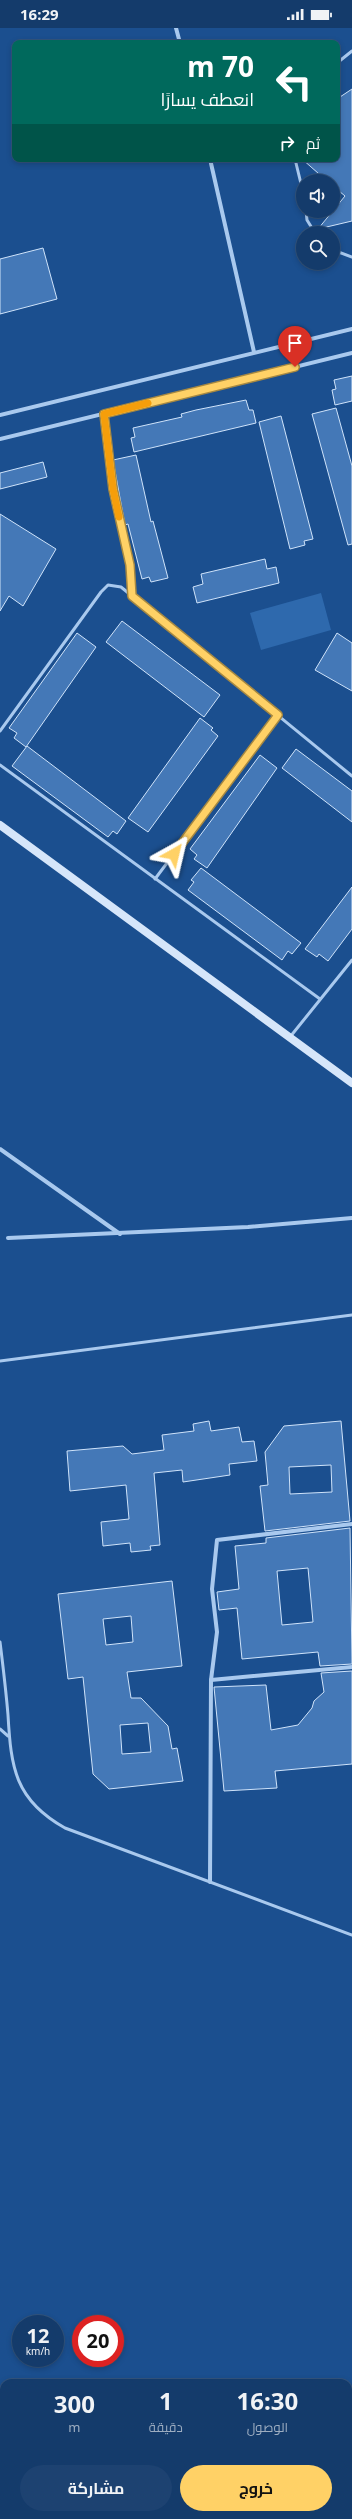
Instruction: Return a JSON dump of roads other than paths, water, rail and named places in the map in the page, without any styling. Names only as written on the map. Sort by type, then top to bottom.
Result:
[{"type":"main road","points":[[0,825],[352,1083]]},
{"type":"street","points":[[176,28],[179,40]]},
{"type":"street","points":[[211,162],[254,352]]},
{"type":"street","points":[[0,415],[352,329]]},
{"type":"street","points":[[0,439],[352,354]]},
{"type":"street","points":[[0,1149],[120,1234]]},
{"type":"street","points":[[8,1238],[248,1227],[352,1218]]},
{"type":"street","points":[[210,1882],[211,1680],[218,1632],[212,1590],[218,1540],[352,1524]]},
{"type":"street","points":[[211,1680],[352,1667]]},
{"type":"lane","points":[[340,61],[352,51]]},
{"type":"lane","points":[[296,162],[299,174]]},
{"type":"lane","points":[[340,253],[352,257]]},
{"type":"lane","points":[[104,414],[113,489],[130,565],[132,596]]},
{"type":"lane","points":[[0,731],[108,585],[121,586],[352,776]]},
{"type":"lane","points":[[155,879],[278,715]]},
{"type":"lane","points":[[0,766],[320,999]]},
{"type":"lane","points":[[289,1038],[352,960]]},
{"type":"lane","points":[[0,1361],[352,1315]]},
{"type":"lane","points":[[0,1642],[8,1736],[17,1779],[28,1797],[49,1819],[65,1828],[352,1935]]},
{"type":"lane","points":[[0,1729],[8,1736]]}]
